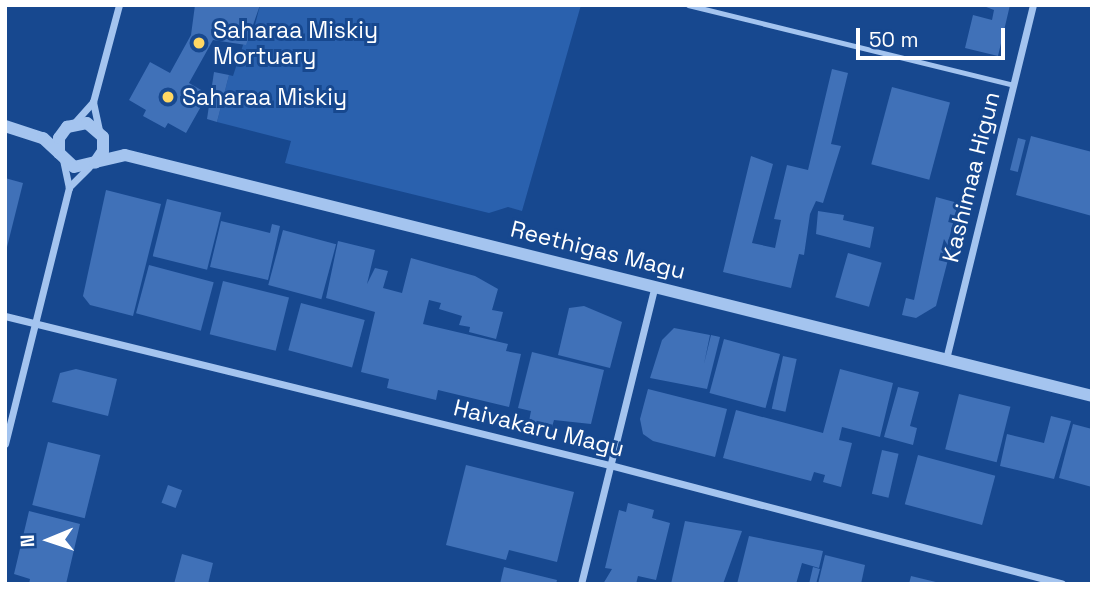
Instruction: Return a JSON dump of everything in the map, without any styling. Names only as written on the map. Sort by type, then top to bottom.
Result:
[{"type":"street","points":[[69,188],[103,151],[93,102],[119,5]]},
{"type":"street","name":"Kashimaa Higun","points":[[946,359],[1033,5]]},
{"type":"street","points":[[5,444],[69,188],[59,138],[93,102]]},
{"type":"street","points":[[33,133],[87,122],[99,131]]},
{"type":"street","points":[[5,126],[33,133],[75,167],[92,165]]},
{"type":"street","name":"Reethigas Magu","points":[[92,165],[125,155],[1092,396]]},
{"type":"street","points":[[581,584],[655,285]]},
{"type":"street","name":"Haivakaru Magu","points":[[5,316],[610,465],[1062,584]]},
{"type":"lane","points":[[688,5],[1013,85]]},
{"type":"shaded area","points":[[260,5],[581,5],[522,211],[508,207],[489,213],[285,163],[291,141],[217,122],[229,75],[233,76],[243,45],[253,33]]},
{"type":"building","points":[[195,5],[260,5],[246,45],[213,40],[189,83],[208,94],[186,133],[168,123],[165,128],[143,116],[146,110],[129,100],[150,62],[170,73],[191,35]]},
{"type":"building","points":[[981,5],[1010,5],[998,56],[965,48],[973,15],[992,20],[994,10]]},
{"type":"building","points":[[832,69],[848,73],[831,144],[841,146],[823,203],[816,201],[810,214],[804,255],[799,254],[791,288],[723,272],[751,156],[773,164],[752,243],[775,248],[781,220],[774,219],[787,165],[808,170]]},
{"type":"building","points":[[214,72],[229,75],[217,122],[207,119]]},
{"type":"building","points":[[892,87],[950,103],[929,180],[871,164]]},
{"type":"building","points":[[1031,136],[1092,152],[1092,216],[1016,195]]},
{"type":"building","points":[[1018,138],[1026,140],[1018,172],[1010,170]]},
{"type":"building","points":[[5,178],[23,183],[6,251],[5,251]]},
{"type":"building","points":[[106,190],[161,204],[133,316],[90,305],[83,296]]},
{"type":"building","points":[[936,197],[958,203],[947,247],[951,248],[936,306],[916,318],[902,315],[906,298],[914,300]]},
{"type":"building","points":[[167,199],[221,213],[207,270],[153,256]]},
{"type":"building","points":[[818,211],[844,215],[843,220],[874,227],[870,248],[816,234]]},
{"type":"building","points":[[221,221],[270,233],[272,224],[280,226],[268,280],[210,267]]},
{"type":"building","points":[[283,230],[336,244],[321,299],[268,285]]},
{"type":"building","points":[[338,241],[375,250],[367,284],[375,268],[388,271],[383,288],[402,293],[411,258],[475,276],[498,289],[492,310],[503,312],[496,339],[469,332],[470,327],[459,325],[462,316],[439,309],[441,303],[429,300],[423,324],[508,344],[506,351],[521,354],[509,407],[438,390],[436,400],[387,388],[389,379],[361,372],[375,312],[326,298]]},
{"type":"building","points":[[848,253],[882,263],[869,307],[835,297]]},
{"type":"building","points":[[149,265],[214,282],[201,331],[136,313]]},
{"type":"building","points":[[223,281],[289,297],[276,351],[210,334]]},
{"type":"building","points":[[301,303],[365,320],[352,367],[288,350]]},
{"type":"building","points":[[584,306],[622,322],[610,368],[558,355],[569,308]]},
{"type":"building","points":[[674,328],[710,335],[704,364],[711,335],[720,337],[707,389],[650,378],[662,340]]},
{"type":"building","points":[[724,339],[780,354],[766,408],[710,393]]},
{"type":"building","points":[[532,352],[604,370],[591,424],[554,420],[552,427],[529,421],[531,411],[518,408]]},
{"type":"building","points":[[783,356],[797,359],[785,412],[772,409]]},
{"type":"building","points":[[76,369],[117,379],[108,416],[52,402],[60,373]]},
{"type":"building","points":[[840,369],[893,383],[880,437],[842,427],[839,440],[852,443],[841,487],[823,482],[825,475],[814,472],[811,481],[723,458],[736,410],[823,433]]},
{"type":"building","points":[[898,387],[919,392],[910,426],[917,428],[913,445],[884,437]]},
{"type":"building","points":[[648,389],[727,409],[715,457],[653,441],[643,434],[640,419]]},
{"type":"building","points":[[959,394],[1010,407],[997,462],[945,449]]},
{"type":"building","points":[[1051,416],[1071,421],[1054,479],[1000,466],[1007,434],[1044,443]]},
{"type":"building","points":[[1073,424],[1092,429],[1092,487],[1059,478]]},
{"type":"building","points":[[48,442],[100,455],[85,518],[32,505]]},
{"type":"building","points":[[882,450],[899,454],[888,498],[872,494]]},
{"type":"building","points":[[918,455],[995,476],[982,525],[905,504]]},
{"type":"building","points":[[466,465],[574,492],[557,562],[509,550],[506,560],[446,545]]},
{"type":"building","points":[[168,485],[182,490],[176,508],[162,503]]},
{"type":"building","points":[[628,503],[654,510],[652,518],[670,523],[656,580],[638,576],[636,584],[603,584],[612,569],[605,568],[619,510],[626,512]]},
{"type":"building","points":[[29,511],[80,524],[66,584],[29,584],[30,579],[14,574]]},
{"type":"building","points":[[685,521],[742,531],[723,584],[671,584]]},
{"type":"building","points":[[749,536],[823,551],[819,568],[802,563],[796,584],[737,584]]},
{"type":"building","points":[[182,554],[213,563],[208,584],[174,584]]},
{"type":"building","points":[[825,555],[865,565],[861,584],[818,584]]},
{"type":"building","points":[[504,567],[557,580],[556,584],[500,584]]},
{"type":"building","points":[[813,567],[820,569],[816,584],[809,584]]},
{"type":"building","points":[[911,576],[940,583],[940,584],[909,584]]},
{"type":"place","name":"Saharaa Miskiy Mortuary","points":[[199,43]]},
{"type":"place","name":"Saharaa Miskiy","points":[[168,97]]}]
